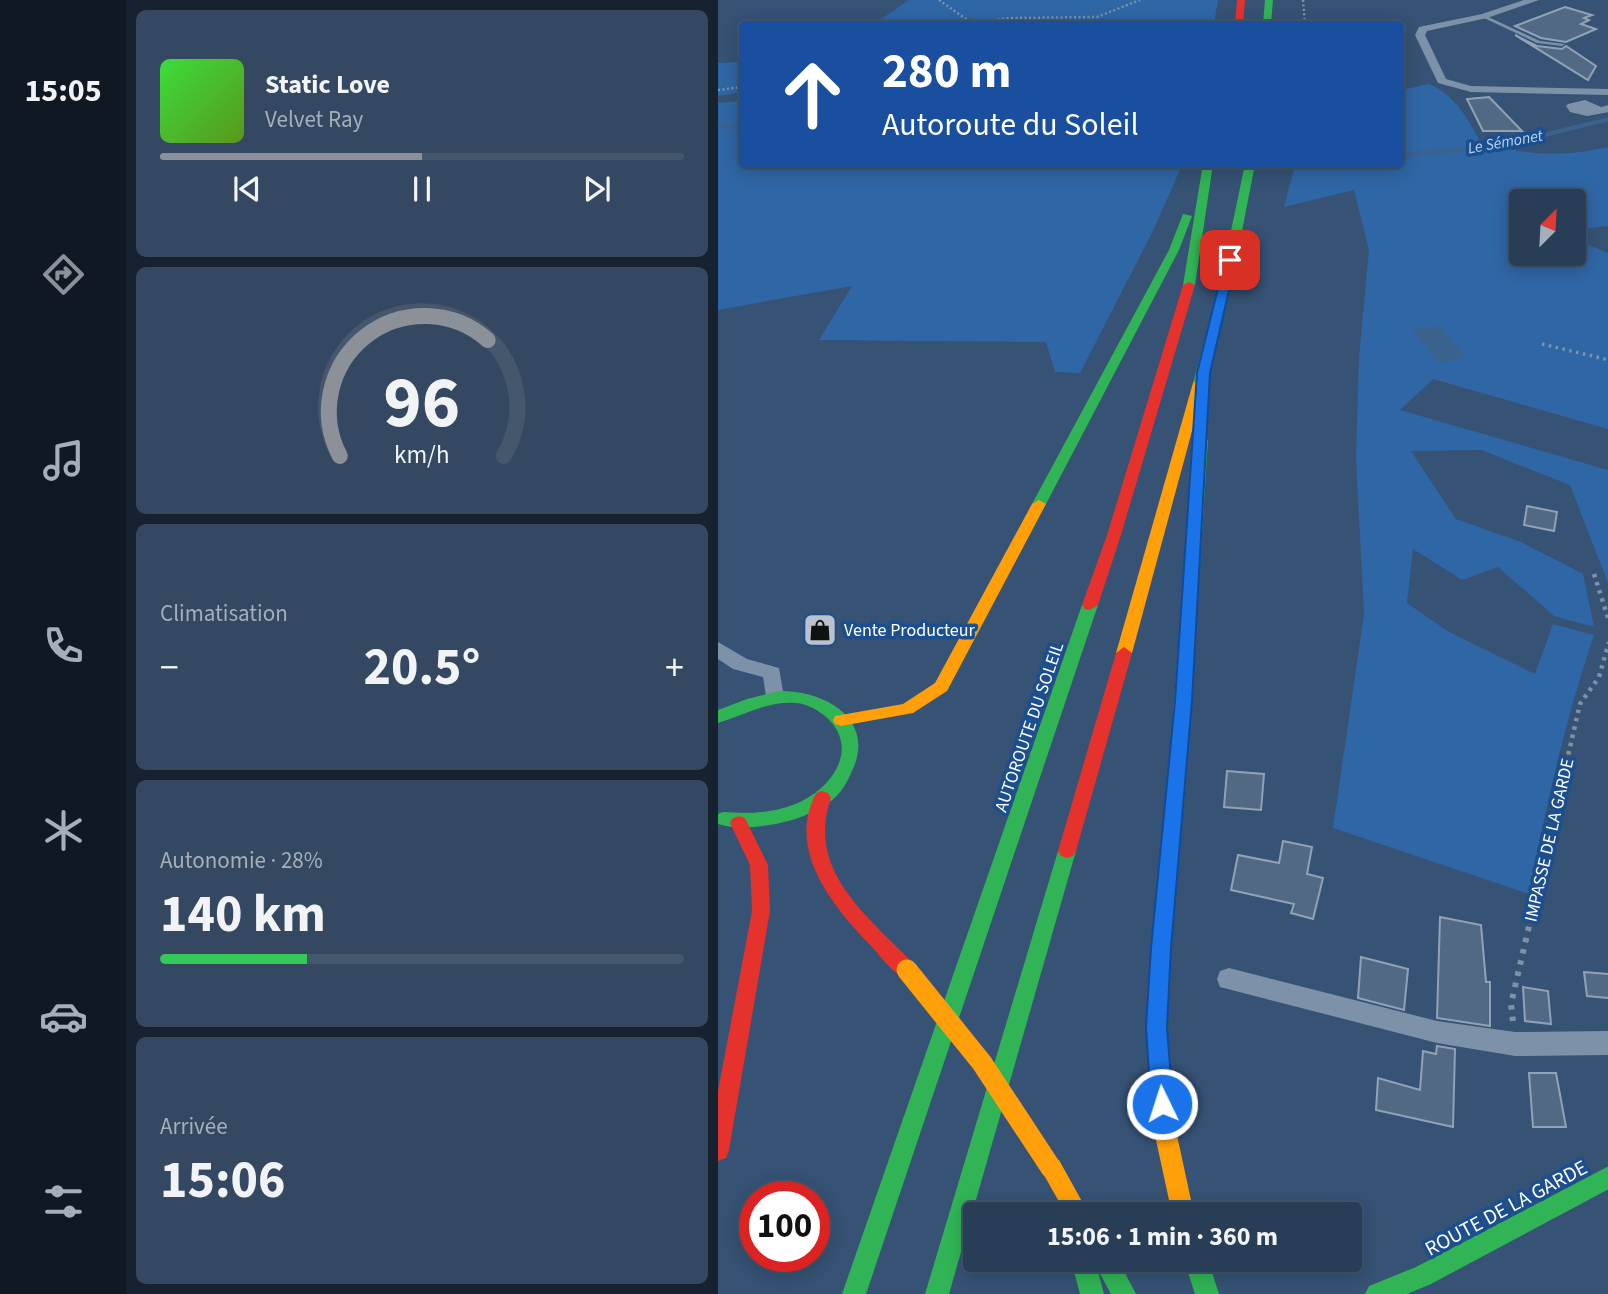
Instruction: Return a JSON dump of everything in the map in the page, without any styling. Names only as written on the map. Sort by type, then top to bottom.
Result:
[{"type":"main road","points":[[1239,21],[1241,0]]},
{"type":"main road","points":[[1267,21],[1269,0]]},
{"type":"main road","points":[[841,720],[907,709],[941,687],[1174,250],[1206,168]]},
{"type":"main road","name":"AUTOROUTE DU SOLEIL","points":[[854,1294],[1114,535],[1192,275],[1207,168]]},
{"type":"main road","points":[[937,1294],[1086,792],[1203,373],[1226,283],[1249,168]]},
{"type":"main road","points":[[1180,1202],[1164,1126],[1157,1027],[1161,948],[1184,701],[1203,373]]},
{"type":"main road","points":[[718,717],[737,707],[774,697],[814,701],[841,720],[850,738],[849,758],[840,779],[822,798],[788,816],[769,822],[739,823],[718,818]]},
{"type":"main road","points":[[718,705],[737,707]]},
{"type":"main road","points":[[822,798],[814,835],[821,863],[835,889],[907,970],[982,1063],[1071,1202]]},
{"type":"main road","points":[[718,1150],[761,911],[762,880],[757,853],[739,823]]},
{"type":"main road","points":[[1051,1168],[1064,1202]]},
{"type":"main road","name":"ROUTE DE LA GARDE","points":[[1377,1294],[1423,1276],[1609,1177]]},
{"type":"main road","points":[[1086,1272],[1092,1294]]},
{"type":"main road","points":[[1112,1272],[1124,1294]]},
{"type":"main road","points":[[1200,1272],[1207,1294]]},
{"type":"main road","name":"ROUTE DE LA GARDE","points":[[1408,1294],[1423,1276]]},
{"type":"street","points":[[1534,0],[1484,16],[1423,29],[1420,35],[1442,81],[1471,89],[1609,92]]},
{"type":"street","points":[[1594,112],[1609,108]]},
{"type":"street","points":[[718,649],[740,664],[772,673],[774,697]]},
{"type":"street","points":[[1229,979],[1437,1032],[1515,1044],[1609,1043]]},
{"type":"lane","points":[[1484,16],[1539,42],[1562,44]]},
{"type":"path","points":[[939,0],[968,21]]},
{"type":"path","points":[[990,21],[1008,18],[1097,17],[1140,0]]},
{"type":"path","points":[[1303,0],[1305,21]]},
{"type":"path","points":[[718,90],[739,87]]},
{"type":"path","points":[[1542,344],[1609,360]]},
{"type":"path","points":[[1594,574],[1609,621]]},
{"type":"path","name":"IMPASSE DE LA GARDE","points":[[1515,1044],[1511,1004],[1580,704],[1599,677],[1609,642]]},
{"type":"shaded area","points":[[909,0],[1218,0],[1214,21],[993,21],[968,18],[962,21],[878,21]]},
{"type":"shaded area","points":[[739,62],[739,92],[718,96],[718,63]]},
{"type":"shaded area","points":[[1429,84],[1453,101],[1465,115],[1480,141],[1512,150],[1544,153],[1608,147],[1608,226],[1586,229],[1586,189],[1509,189],[1509,266],[1586,266],[1586,244],[1608,253],[1608,429],[1433,379],[1400,410],[1608,470],[1608,583],[1570,485],[1481,450],[1411,451],[1456,519],[1521,542],[1583,574],[1594,627],[1554,616],[1498,567],[1462,580],[1413,549],[1407,603],[1449,632],[1535,674],[1553,624],[1594,635],[1557,764],[1529,894],[1333,828],[1364,614],[1356,458],[1359,357],[1369,250],[1354,190],[1284,207],[1294,168],[1404,168],[1404,89]]},
{"type":"shaded area","points":[[739,101],[739,168],[1181,168],[1153,231],[1080,373],[1055,372],[1046,342],[819,340],[852,286],[718,310],[718,103]]},
{"type":"shaded area","points":[[1441,327],[1466,357],[1439,363],[1412,328]]},
{"type":"building","points":[[1565,7],[1592,15],[1584,18],[1589,20],[1581,24],[1596,29],[1566,42],[1541,38],[1515,26]]},
{"type":"building","points":[[1515,35],[1537,46],[1562,49],[1566,46],[1596,66],[1588,80]]},
{"type":"building","points":[[1489,97],[1522,131],[1483,131],[1467,99]]},
{"type":"building","points":[[1527,506],[1557,512],[1554,531],[1524,525]]},
{"type":"building","points":[[1227,771],[1264,774],[1261,810],[1224,807]]},
{"type":"building","points":[[1283,841],[1312,847],[1307,874],[1323,878],[1313,919],[1291,913],[1294,904],[1231,890],[1238,855],[1279,863]]},
{"type":"building","points":[[1440,917],[1481,925],[1486,982],[1490,982],[1490,1026],[1437,1018]]},
{"type":"building","points":[[1361,957],[1408,969],[1404,1010],[1358,998]]},
{"type":"building","points":[[1584,972],[1609,974],[1609,998],[1587,996]]},
{"type":"building","points":[[1523,987],[1548,991],[1551,1024],[1525,1021]]},
{"type":"building","points":[[1437,1046],[1455,1049],[1453,1127],[1376,1110],[1378,1078],[1420,1090],[1423,1051],[1436,1054]]},
{"type":"building","points":[[1529,1073],[1556,1073],[1566,1127],[1533,1127]]},
{"type":"waterway","name":"Le Sémonet","points":[[1404,155],[1495,147],[1609,119]]},
{"type":"waterway","name":"Le Sémonet","points":[[718,125],[739,128]]},
{"type":"traffic: fast","points":[[1267,21],[1269,0]]},
{"type":"traffic: fast","points":[[1189,285],[1207,168]]},
{"type":"traffic: fast","points":[[1199,383],[1226,283],[1249,168]]},
{"type":"traffic: fast","points":[[1039,504],[1174,250],[1187,216]]},
{"type":"traffic: fast","points":[[1178,768],[1201,440]]},
{"type":"traffic: fast","points":[[854,1294],[1090,605]]},
{"type":"traffic: fast","points":[[718,717],[763,700],[795,697],[824,706],[837,717],[850,740],[848,763],[839,781],[825,796],[807,807],[765,819],[723,819]]},
{"type":"traffic: fast","points":[[937,1294],[1067,851]]},
{"type":"traffic: fast","points":[[1377,1294],[1423,1276],[1609,1177]]},
{"type":"traffic: fast","points":[[1086,1272],[1092,1294]]},
{"type":"traffic: fast","points":[[1112,1272],[1124,1294]]},
{"type":"traffic: fast","points":[[1200,1272],[1207,1294]]},
{"type":"traffic: slow","points":[[1124,653],[1199,383]]},
{"type":"traffic: slow","points":[[841,720],[907,709],[941,687],[1039,504]]},
{"type":"traffic: slow","points":[[1178,768],[1161,948],[1157,1027],[1164,1126],[1180,1202]]},
{"type":"traffic: slow","points":[[907,970],[982,1063],[1051,1168]]},
{"type":"traffic: slow","points":[[1051,1168],[1071,1202]]},
{"type":"traffic: jam","points":[[1239,21],[1241,0]]},
{"type":"traffic: jam","points":[[1090,605],[1114,535],[1189,285]]},
{"type":"traffic: jam","points":[[1067,851],[1124,653]]},
{"type":"traffic: jam","points":[[822,798],[815,820],[814,835],[826,874],[849,909],[907,970]]},
{"type":"traffic: jam","points":[[718,1150],[761,911],[759,865],[739,823]]},
{"type":"place","name":"Vente Producteur","points":[[820,630]]},
{"type":"route","points":[[1162,1104],[1157,1027],[1161,948],[1184,701],[1203,373],[1230,260]]}]
